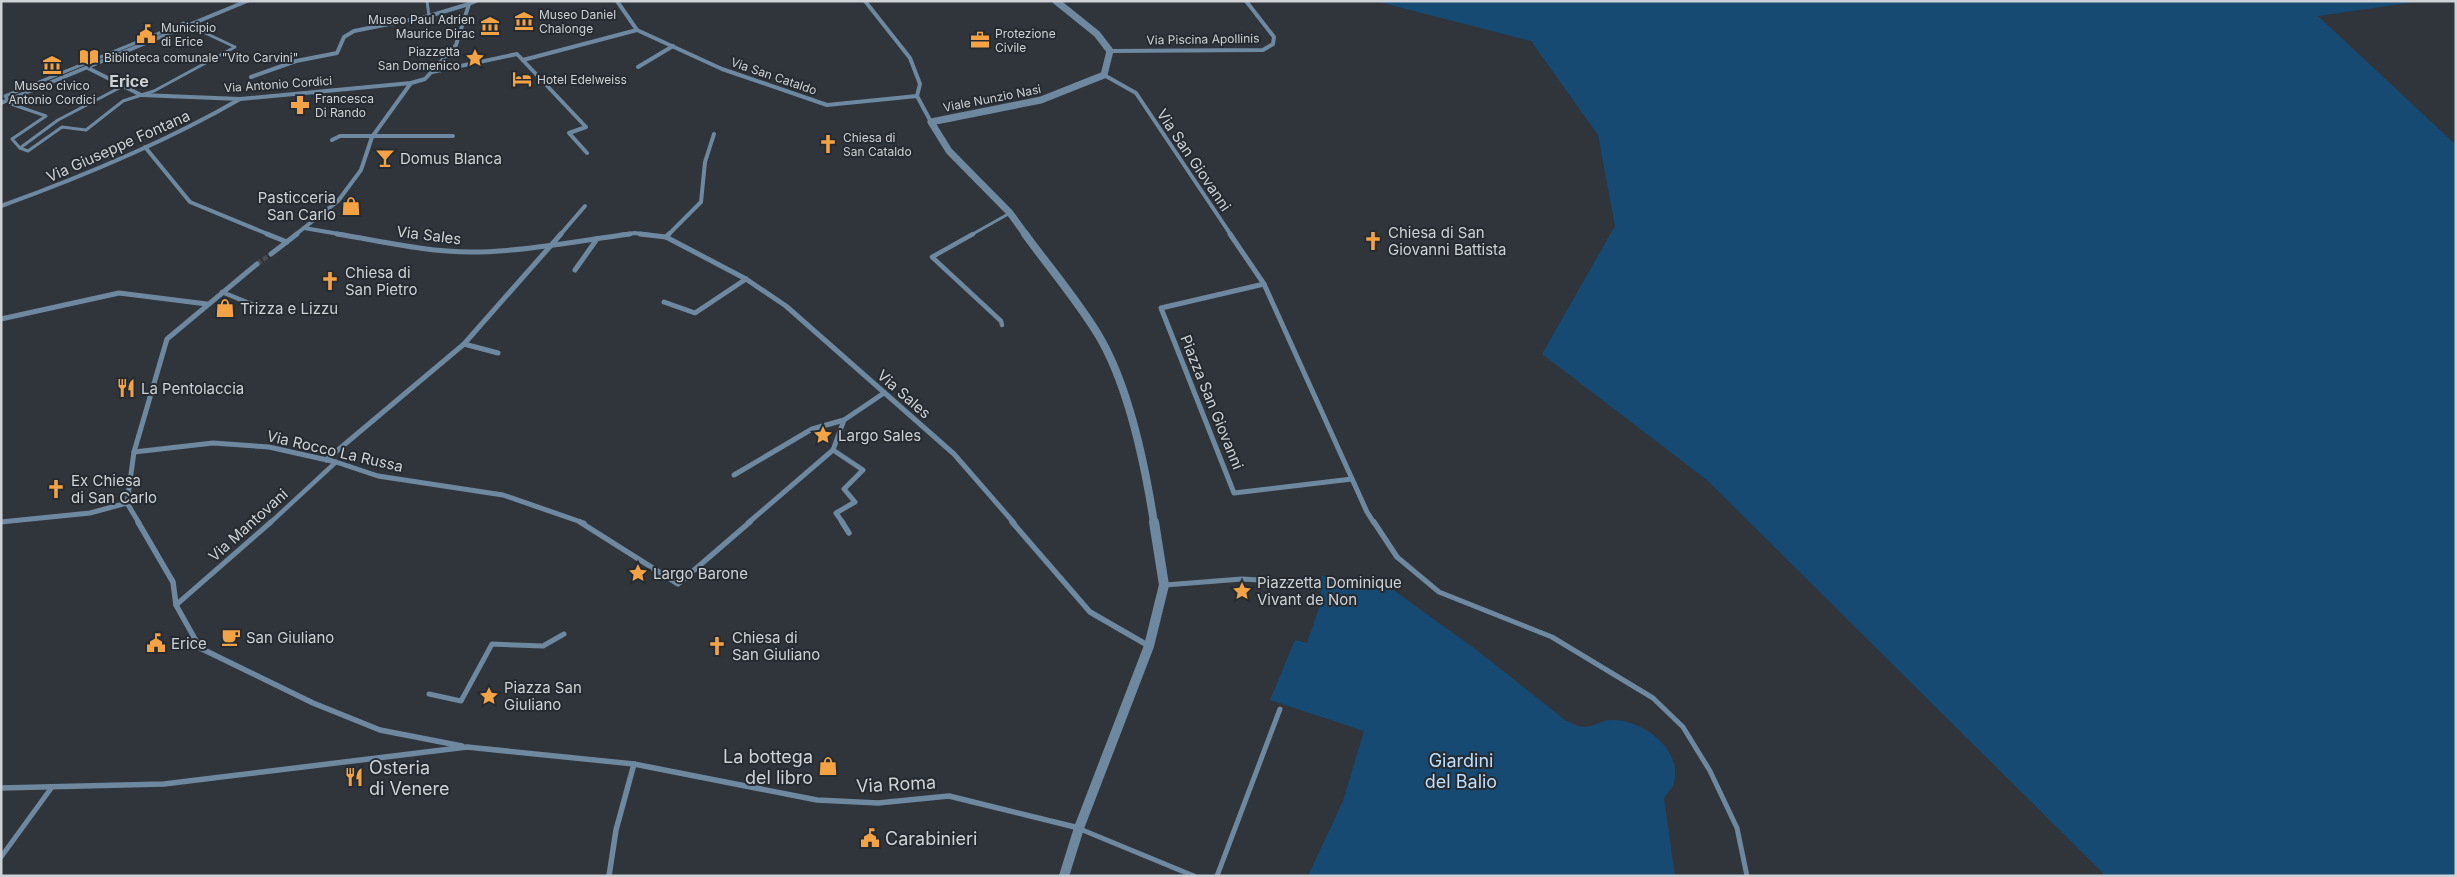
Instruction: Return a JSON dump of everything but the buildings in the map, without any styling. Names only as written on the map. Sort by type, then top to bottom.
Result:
[{"type":"street","points":[[1,103],[247,1]]},
{"type":"street","points":[[427,1],[428,16]]},
{"type":"street","points":[[251,77],[296,61],[337,53],[344,37],[354,31],[428,16],[476,1]]},
{"type":"street","points":[[521,58],[637,30],[617,1]]},
{"type":"street","points":[[865,1],[910,58],[920,84],[918,96],[949,151],[1010,213],[1099,336],[1116,371],[1145,467],[1164,585],[1149,646],[1079,828],[1064,876]]},
{"type":"street","points":[[1056,1],[1097,34],[1110,51],[1104,75]]},
{"type":"street","name":"Via Piscina Apollinis","points":[[1110,51],[1262,50],[1273,44],[1274,37],[1246,1]]},
{"type":"street","points":[[271,254],[338,201],[361,170],[372,137],[414,82],[425,79],[456,44],[469,4]]},
{"type":"street","points":[[184,24],[190,26],[235,47],[140,95],[123,101],[86,130],[62,127],[28,151],[20,148],[12,139],[46,116],[11,104],[6,96],[26,86],[110,55],[184,24]]},
{"type":"street","name":"Via San Cataldo","points":[[637,30],[722,69],[828,105],[918,96]]},
{"type":"street","points":[[638,67],[673,46]]},
{"type":"street","points":[[431,72],[517,54],[586,127],[569,133],[587,153]]},
{"type":"street","points":[[88,68],[140,95]]},
{"type":"street","name":"Viale Nunzio Nasi","points":[[931,122],[1041,102],[1081,87],[1104,75]]},
{"type":"street","name":"Via San Giovanni","points":[[1104,75],[1136,93],[1264,284]]},
{"type":"street","name":"Via Antonio Cordici","points":[[140,95],[240,99],[414,82]]},
{"type":"street","points":[[20,148],[58,120],[123,86]]},
{"type":"street","name":"Via Giuseppe Fontana","points":[[1,206],[69,183],[207,119],[240,99]]},
{"type":"street","points":[[666,237],[701,202],[706,162],[714,134]]},
{"type":"street","points":[[332,140],[340,136],[453,136]]},
{"type":"street","points":[[145,148],[190,202],[287,242]]},
{"type":"street","points":[[326,460],[464,344],[585,206]]},
{"type":"street","points":[[1002,325],[1001,321],[932,256],[1010,213]]},
{"type":"street","name":"Via Sales","points":[[304,228],[428,250],[470,252],[508,250],[635,233],[666,237],[746,279],[786,306],[954,454],[1090,612],[1149,646]]},
{"type":"street","points":[[575,270],[597,238]]},
{"type":"street","points":[[257,264],[167,339],[134,452],[127,503],[173,582],[176,606],[200,648],[313,703],[380,730],[467,748]]},
{"type":"street","points":[[664,302],[695,313],[746,279]]},
{"type":"street","points":[[1264,284],[1367,512],[1396,557],[1439,592],[1552,637],[1653,698],[1683,727],[1710,771],[1737,828],[1745,858],[1747,876]]},
{"type":"street","name":"Piazza San Giovanni","points":[[1264,284],[1161,308],[1234,493],[1352,479]]},
{"type":"street","points":[[222,292],[261,308]]},
{"type":"street","points":[[1,319],[119,293],[207,304]]},
{"type":"street","points":[[464,344],[498,353]]},
{"type":"street","points":[[734,475],[812,429],[844,420],[884,393]]},
{"type":"street","points":[[844,420],[833,450],[863,470],[844,489],[855,502],[836,512],[849,533]]},
{"type":"street","name":"Via Rocco La Russa","points":[[134,452],[213,443],[269,447],[336,462],[378,476],[503,495],[586,524],[678,584],[833,450]]},
{"type":"street","name":"Via Mantovani","points":[[176,606],[336,462]]},
{"type":"street","points":[[1,522],[90,513],[127,503]]},
{"type":"street","points":[[1164,585],[1242,579],[1297,582]]},
{"type":"street","points":[[429,694],[461,701],[492,644],[543,646],[564,634]]},
{"type":"street","points":[[1216,876],[1280,709]]},
{"type":"street","points":[[1,788],[164,784],[467,748]]},
{"type":"street","name":"Via Roma","points":[[467,748],[634,764],[817,800],[878,804],[949,796],[1079,828],[1194,876]]},
{"type":"street","points":[[609,876],[616,830],[634,764]]},
{"type":"street","points":[[1,857],[52,787]]},
{"type":"green space","points":[[1375,1],[2422,1],[2318,16],[2456,145],[2456,876],[2102,876],[2103,873],[1707,480],[1542,354],[1615,226],[1598,135],[1531,41]]},
{"type":"green space","name":"Giardini del Balio","points":[[1322,576],[1377,584],[1392,589],[1478,651],[1565,720],[1583,727],[1610,720],[1626,722],[1649,732],[1659,740],[1668,750],[1673,761],[1675,773],[1673,786],[1664,798],[1675,876],[1308,876],[1343,801],[1364,731],[1270,700],[1295,640],[1307,643],[1320,605]]},
{"type":"tunnel","points":[[257,264],[271,254]]},
{"type":"place","name":"Museo Daniel Chalonge","points":[[524,21]]},
{"type":"place","name":"Museo Paul Adrien Maurice Dirac","points":[[490,26]]},
{"type":"place","name":"Municipio di Erice","points":[[146,34]]},
{"type":"place","name":"Protezione Civile","points":[[980,40]]},
{"type":"place","name":"Biblioteca comunale \"Vito Carvini\"","points":[[89,57]]},
{"type":"place","name":"Piazzetta San Domenico","points":[[475,58]]},
{"type":"place","name":"Museo civico Antonio Cordici","points":[[52,65]]},
{"type":"place","name":"Hotel Edelweiss","points":[[522,79]]},
{"type":"place","name":"Francesca Di Rando","points":[[300,105]]},
{"type":"place","name":"Chiesa di San Cataldo","points":[[828,144]]},
{"type":"place","name":"Domus Blanca","points":[[385,158]]},
{"type":"place","name":"Pasticceria San Carlo","points":[[351,206]]},
{"type":"place","name":"Chiesa di San Giovanni Battista","points":[[1373,241]]},
{"type":"place","name":"Chiesa di San Pietro","points":[[330,281]]},
{"type":"place","name":"Trizza e Lizzu","points":[[225,308]]},
{"type":"place","name":"La Pentolaccia","points":[[126,388]]},
{"type":"place","name":"Largo Sales","points":[[823,435]]},
{"type":"place","name":"Ex Chiesa di San Carlo","points":[[56,489]]},
{"type":"place","name":"Largo Barone","points":[[638,573]]},
{"type":"place","name":"Piazzetta Dominique Vivant de Non","points":[[1242,591]]},
{"type":"place","name":"San Giuliano","points":[[231,637]]},
{"type":"place","name":"Erice","points":[[156,643]]},
{"type":"place","name":"Chiesa di San Giuliano","points":[[717,646]]},
{"type":"place","name":"Piazza San Giuliano","points":[[489,696]]},
{"type":"place","name":"La bottega del libro","points":[[828,766]]},
{"type":"place","name":"Osteria di Venere","points":[[354,777]]},
{"type":"place","name":"Carabinieri","points":[[870,838]]},
{"type":"district","name":"Erice","points":[[129,81]]}]
